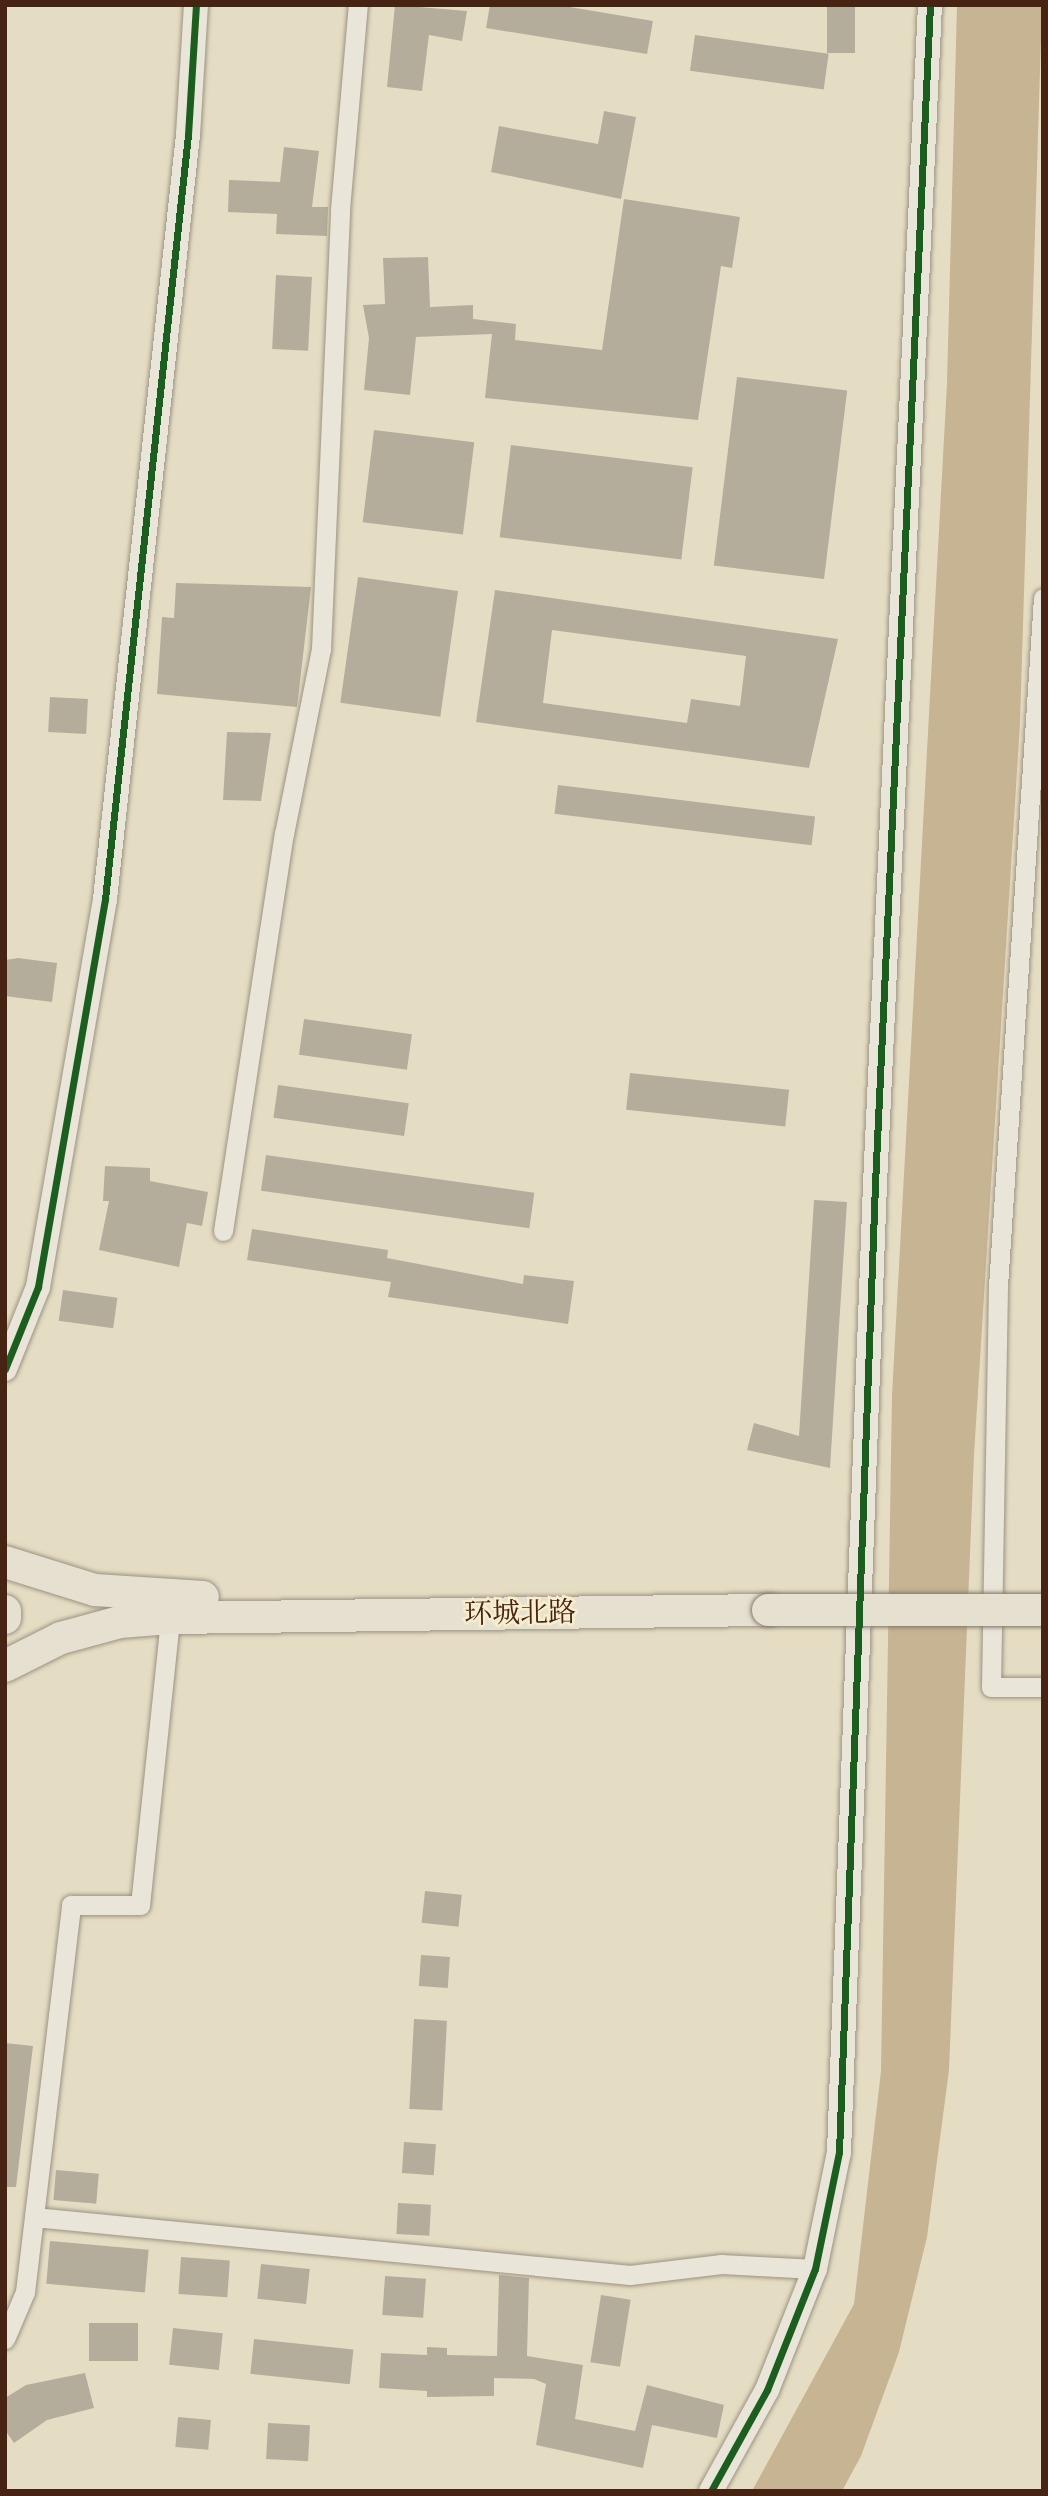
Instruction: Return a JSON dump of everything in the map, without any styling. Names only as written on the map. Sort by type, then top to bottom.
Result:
[{"type":"main road","name":"环城北路","points":[[5,1562],[48,1580],[172,1598],[768,1601],[1043,1610]]},
{"type":"main road","name":"环城北路","points":[[5,1666],[61,1638],[120,1622],[170,1618],[768,1601],[1043,1589]]},
{"type":"main road","points":[[5,1611],[5,1618]]},
{"type":"street","points":[[5,1369],[38,1287],[105,899],[188,135],[196,5]]},
{"type":"street","points":[[223,1231],[284,834],[321,649],[340,209],[358,5]]},
{"type":"street","points":[[710,2491],[767,2390],[815,2269],[839,2152],[876,1170],[930,5]]},
{"type":"street","points":[[1043,598],[998,1286],[991,1687],[1043,1687]]},
{"type":"street","points":[[5,2339],[25,2292],[71,1905],[140,1905],[170,1618]]},
{"type":"street","points":[[34,2217],[630,2275],[721,2264],[815,2269]]},
{"type":"shaded area","points":[[957,5],[1042,5],[1020,723],[974,1455],[949,2070],[927,2237],[899,2352],[861,2456],[842,2491],[752,2491],[854,2304],[881,2071],[892,1395],[947,383]]},
{"type":"building","points":[[395,5],[467,11],[462,41],[429,35],[422,91],[387,87]]},
{"type":"building","points":[[490,5],[558,5],[653,21],[647,54],[486,28]]},
{"type":"building","points":[[827,5],[855,5],[855,53],[827,53]]},
{"type":"building","points":[[695,35],[829,54],[824,89],[690,71]]},
{"type":"building","points":[[604,111],[636,117],[621,199],[491,172],[499,126],[598,144]]},
{"type":"building","points":[[284,147],[319,151],[312,207],[328,207],[327,236],[276,234],[277,214],[228,212],[229,180],[280,182]]},
{"type":"building","points":[[624,199],[740,217],[732,268],[721,266],[698,420],[485,398],[492,334],[416,337],[410,395],[364,390],[369,338],[363,305],[385,304],[383,258],[428,257],[430,307],[473,305],[473,319],[516,324],[515,340],[602,350]]},
{"type":"building","points":[[276,275],[312,277],[308,351],[272,349]]},
{"type":"building","points":[[737,377],[847,391],[824,579],[714,566]]},
{"type":"building","points":[[374,430],[474,442],[463,535],[363,522]]},
{"type":"building","points":[[511,445],[693,467],[681,560],[500,537]]},
{"type":"building","points":[[358,577],[458,591],[440,717],[340,703]]},
{"type":"building","points":[[176,583],[311,587],[297,707],[157,694],[162,617],[174,618]]},
{"type":"building","points":[[495,590],[838,639],[809,768],[476,722]],"holes":[[[552,630],[746,656],[740,706],[691,699],[687,723],[543,703]]]},
{"type":"building","points":[[50,697],[88,699],[86,734],[48,732]]},
{"type":"building","points":[[227,732],[271,733],[261,801],[223,800]]},
{"type":"building","points":[[558,785],[815,817],[812,845],[554,814]]},
{"type":"building","points":[[18,958],[57,963],[52,1002],[5,996],[5,960]]},
{"type":"building","points":[[304,1019],[412,1034],[407,1070],[299,1055]]},
{"type":"building","points":[[630,1073],[789,1090],[785,1127],[626,1110]]},
{"type":"building","points":[[278,1085],[409,1103],[404,1136],[273,1118]]},
{"type":"building","points":[[266,1155],[534,1193],[529,1228],[261,1191]]},
{"type":"building","points":[[105,1166],[150,1168],[150,1181],[208,1192],[202,1226],[187,1223],[179,1267],[99,1250],[109,1201],[103,1201]]},
{"type":"building","points":[[814,1200],[847,1202],[830,1468],[747,1450],[754,1423],[799,1436]]},
{"type":"building","points":[[252,1229],[388,1250],[387,1258],[523,1284],[524,1275],[574,1281],[568,1324],[388,1297],[391,1282],[247,1260]]},
{"type":"building","points":[[63,1290],[117,1298],[113,1328],[59,1321]]},
{"type":"building","points":[[425,1891],[462,1895],[458,1927],[422,1923]]},
{"type":"building","points":[[421,1955],[450,1957],[448,1988],[419,1986]]},
{"type":"building","points":[[414,2019],[447,2021],[442,2111],[409,2109]]},
{"type":"building","points":[[5,2043],[33,2046],[16,2187],[5,2187]]},
{"type":"building","points":[[404,2142],[436,2144],[434,2175],[402,2173]]},
{"type":"building","points":[[56,2170],[99,2174],[96,2204],[53,2200]]},
{"type":"building","points":[[398,2203],[431,2205],[429,2236],[396,2234]]},
{"type":"building","points":[[50,2241],[149,2250],[145,2292],[46,2284]]},
{"type":"building","points":[[181,2257],[230,2260],[227,2297],[178,2294]]},
{"type":"building","points":[[261,2264],[310,2269],[306,2304],[257,2299]]},
{"type":"building","points":[[499,2275],[529,2278],[527,2356],[583,2365],[575,2419],[635,2431],[647,2385],[724,2405],[717,2438],[652,2425],[643,2468],[536,2445],[546,2384],[534,2379],[494,2378],[494,2396],[427,2397],[427,2391],[379,2388],[381,2353],[427,2355],[427,2347],[447,2348],[447,2355],[497,2356]]},
{"type":"building","points":[[385,2276],[426,2279],[423,2318],[382,2315]]},
{"type":"building","points":[[601,2295],[631,2300],[620,2367],[590,2362]]},
{"type":"building","points":[[89,2323],[138,2323],[138,2361],[89,2361]]},
{"type":"building","points":[[173,2328],[223,2333],[219,2370],[169,2365]]},
{"type":"building","points":[[254,2339],[353,2349],[350,2384],[250,2374]]},
{"type":"building","points":[[85,2373],[94,2408],[47,2420],[14,2443],[5,2430],[5,2398],[26,2385]]},
{"type":"building","points":[[178,2417],[211,2420],[208,2450],[175,2447]]},
{"type":"building","points":[[268,2423],[310,2425],[308,2461],[266,2459]]},
{"type":"cycle path","points":[[5,1369],[38,1287],[105,899],[188,135],[196,5]]},
{"type":"cycle path","points":[[711,2491],[767,2390],[815,2269],[839,2152],[875,1184],[930,5]]}]
